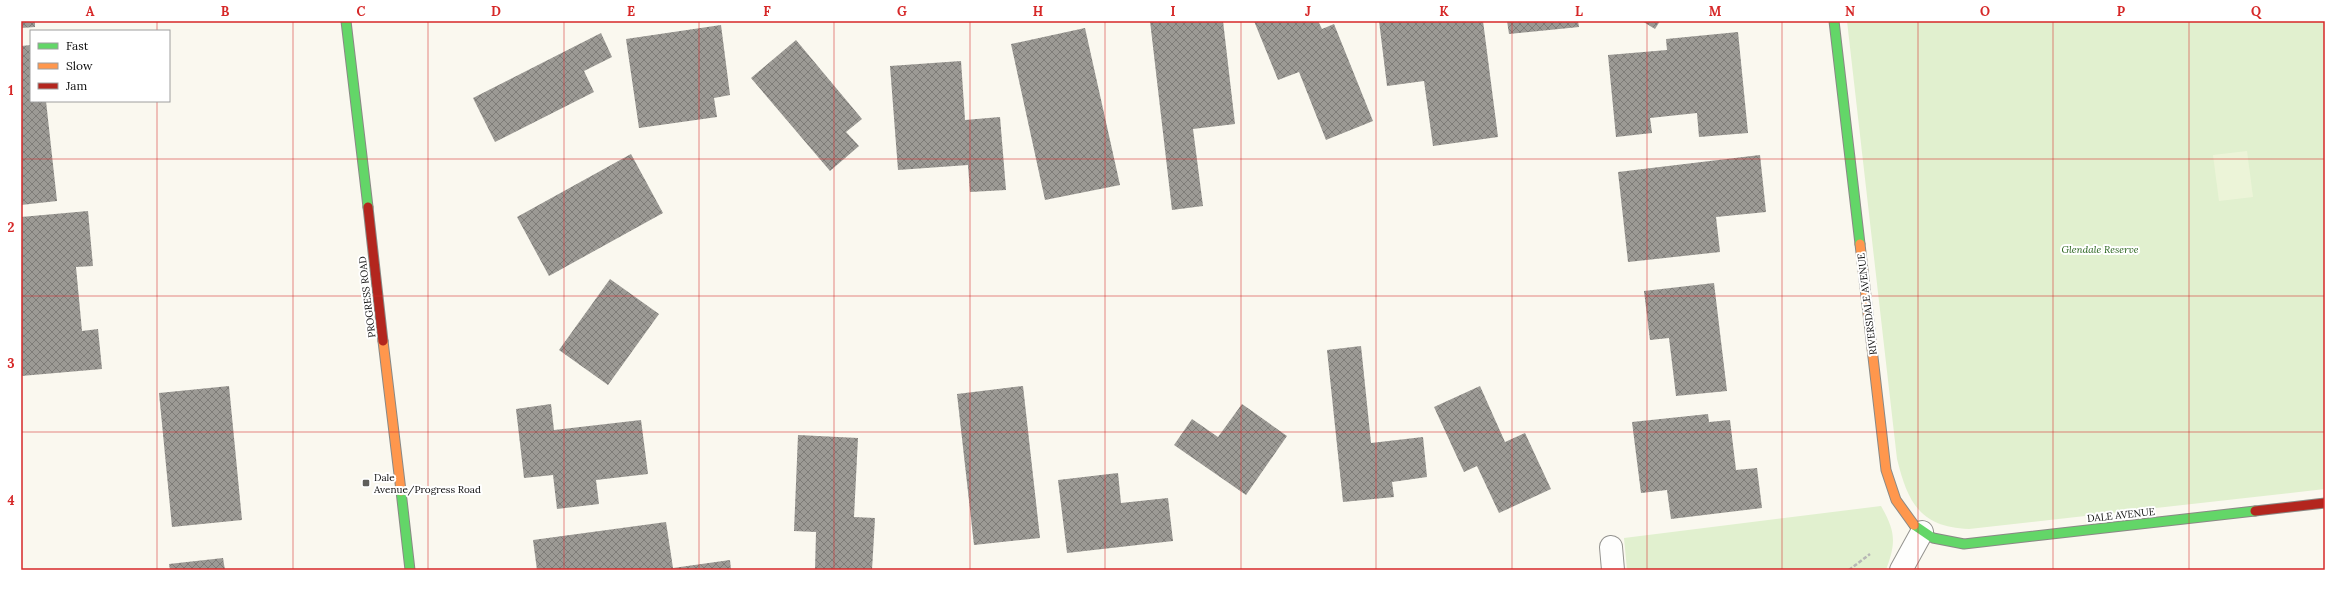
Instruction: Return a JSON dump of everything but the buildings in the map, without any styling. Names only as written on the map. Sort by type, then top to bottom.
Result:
[{"type":"street","name":"PROGRESS ROAD","points":[[346,21],[410,570]]},
{"type":"street","name":"RIVERSDALE AVENUE","points":[[1834,21],[1886,470],[1895,499],[1922,532]]},
{"type":"street","name":"DALE AVENUE","points":[[1922,532],[1935,540],[1964,544],[2325,504]]},
{"type":"street","points":[[1901,570],[1922,532]]},
{"type":"street","points":[[1611,547],[1613,570]]},
{"type":"path","points":[[1850,570],[1870,554]]},
{"type":"green space","name":"Glendale Reserve","points":[[1847,21],[2325,21],[2325,489],[1969,529],[1952,527],[1939,523],[1928,518],[1919,510],[1906,488],[1897,459]]},
{"type":"green space","points":[[2247,151],[2253,197],[2219,201],[2213,155]]},
{"type":"green space","points":[[1881,506],[1890,523],[1893,538],[1892,552],[1886,570],[1627,570],[1624,538]]},
{"type":"traffic: fast","points":[[346,21],[368,207]]},
{"type":"traffic: fast","points":[[1834,21],[1860,244]]},
{"type":"traffic: fast","points":[[401,491],[410,570]]},
{"type":"traffic: fast","points":[[1914,525],[1933,538],[1964,544],[2255,511]]},
{"type":"traffic: slow","points":[[1860,244],[1886,470],[1896,500],[1914,525]]},
{"type":"traffic: slow","points":[[383,341],[401,491]]},
{"type":"traffic: jam","points":[[368,207],[383,341]]},
{"type":"traffic: jam","points":[[2255,511],[2325,503]]},
{"type":"place","name":"Dale Avenue/Progress Road","points":[[366,483]]}]
